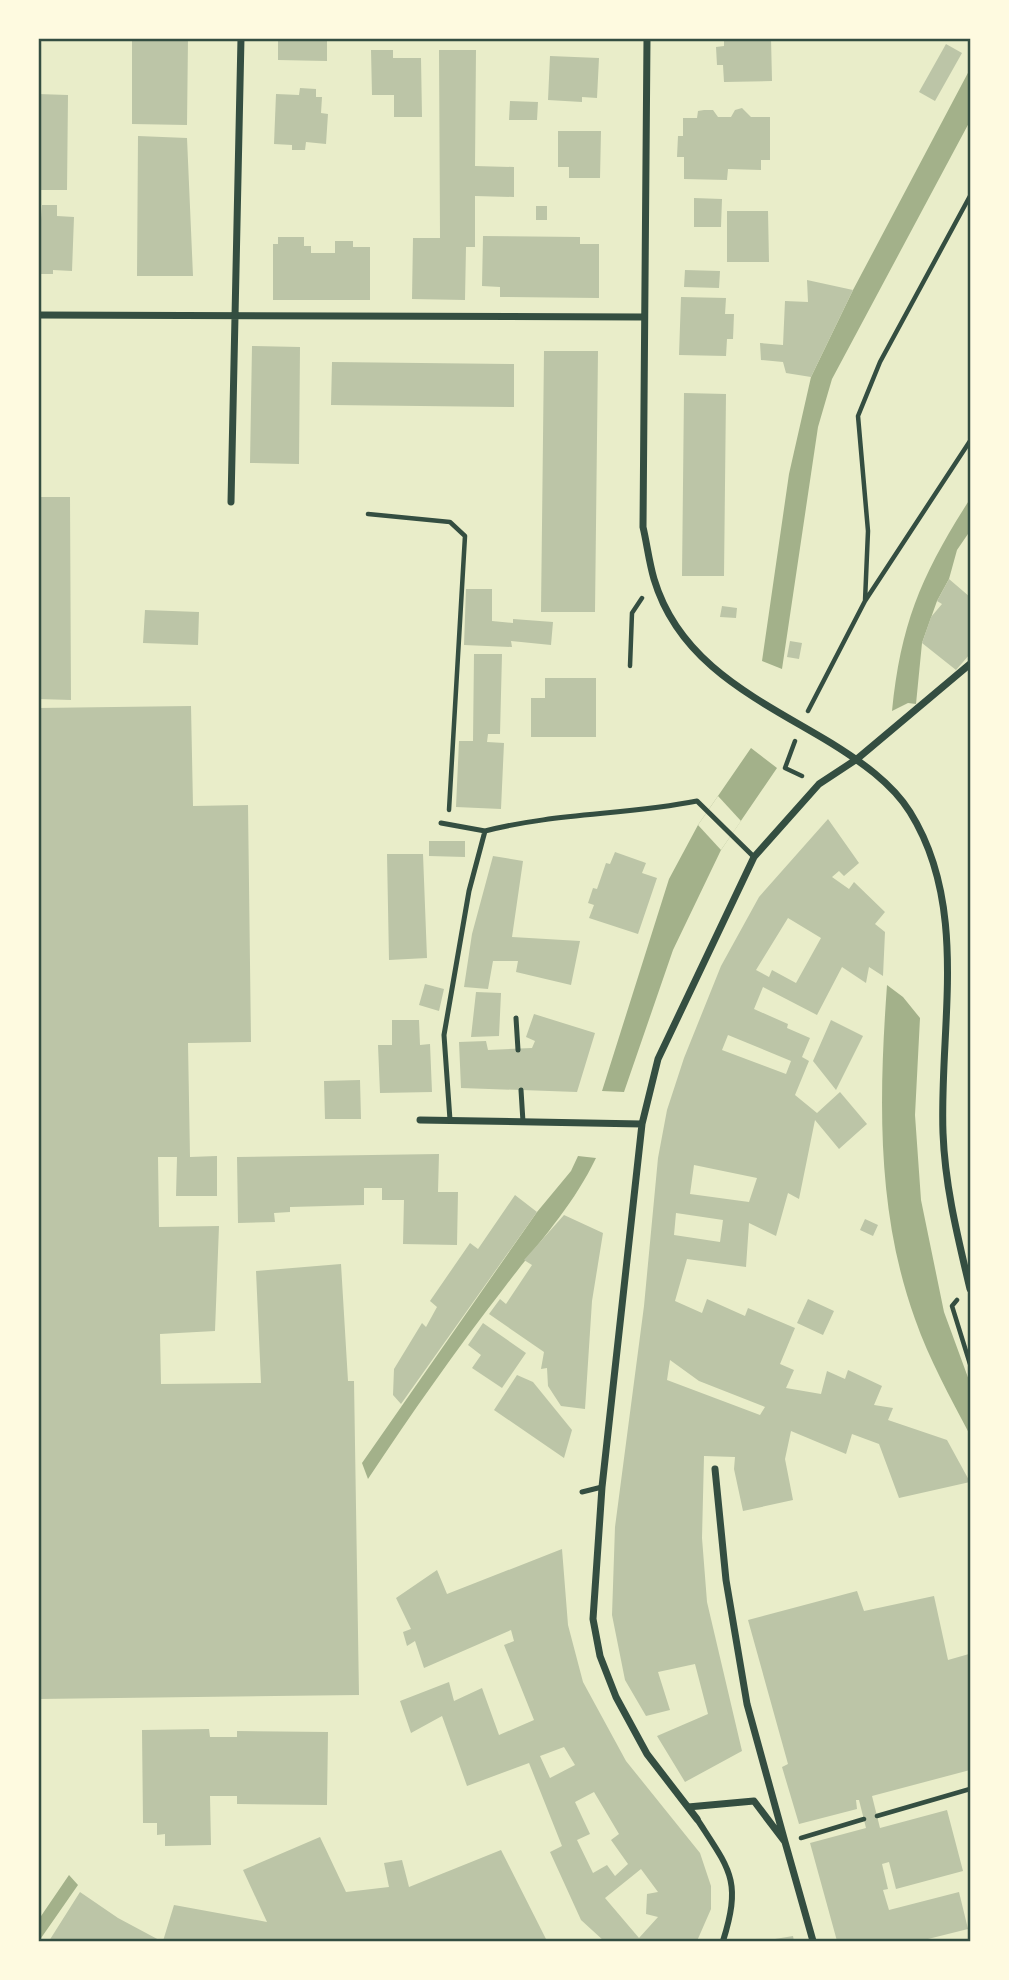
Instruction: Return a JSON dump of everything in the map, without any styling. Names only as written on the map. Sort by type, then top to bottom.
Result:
[{"type":"street","points":[[231,502],[242,38]]},
{"type":"street","points":[[647,38],[643,527],[654,580],[672,622],[701,659],[732,685],[857,759],[910,811],[932,856],[943,893],[947,958],[943,1131],[947,1187],[970,1288]]},
{"type":"street","points":[[38,316],[644,317]]},
{"type":"street","points":[[723,1941],[733,1909],[733,1888],[728,1867],[697,1819],[647,1754],[616,1697],[600,1656],[593,1591],[642,1124],[658,1059],[754,857],[818,784],[857,759],[971,664]]},
{"type":"street","points":[[421,1120],[642,1124]]},
{"type":"street","points":[[715,1469],[726,1580],[747,1704],[813,1939]]},
{"type":"street","points":[[688,1807],[754,1801],[785,1842]]},
{"type":"lane","points":[[445,824],[485,831],[517,823],[651,810],[697,800],[754,857]]},
{"type":"lane","points":[[450,1121],[444,1035],[469,891],[485,831]]},
{"type":"lane","points":[[516,1018],[518,1050]]},
{"type":"lane","points":[[521,1090],[523,1122]]},
{"type":"lane","points":[[582,1492],[602,1487]]},
{"type":"path","points":[[866,601],[868,531],[858,416],[880,362],[971,196]]},
{"type":"path","points":[[818,784],[785,768],[801,725],[866,601],[971,441]]},
{"type":"path","points":[[368,514],[450,522],[465,536],[445,824]]},
{"type":"path","points":[[630,666],[632,613],[654,580]]},
{"type":"path","points":[[970,1288],[952,1306],[971,1364]]},
{"type":"path","points":[[877,1816],[971,1789]]},
{"type":"path","points":[[785,1842],[864,1819]]},
{"type":"shaded area","points":[[970,69],[970,121],[832,379],[818,427],[782,669],[762,661],[789,474],[811,377],[853,290]]},
{"type":"shaded area","points":[[970,499],[970,531],[957,550],[949,579],[937,601],[922,643],[916,704],[908,703],[892,711],[901,651],[916,600],[939,551]]},
{"type":"shaded area","points":[[751,748],[777,768],[721,850],[673,950],[624,1092],[602,1091],[669,879],[698,825]]},
{"type":"shaded area","points":[[887,985],[903,997],[920,1018],[915,1115],[921,1200],[944,1312],[970,1383],[970,1435],[940,1378],[915,1319],[893,1237],[883,1154]]},
{"type":"shaded area","points":[[578,1156],[596,1158],[576,1193],[451,1359],[368,1479],[362,1463],[537,1212],[571,1171]]},
{"type":"shaded area","points":[[69,1875],[78,1885],[39,1941],[39,1919]]},
{"type":"pier","points":[[718,796],[741,821],[721,850],[698,825]]},
{"type":"building","points":[[132,38],[188,38],[187,125],[132,124]]},
{"type":"building","points":[[278,38],[327,38],[327,61],[278,60]]},
{"type":"building","points":[[724,38],[771,38],[772,81],[724,82],[723,65],[717,65],[716,47],[724,46]]},
{"type":"building","points":[[946,44],[962,53],[935,101],[919,92]]},
{"type":"building","points":[[371,50],[393,50],[393,58],[421,58],[422,117],[394,117],[394,95],[372,95]]},
{"type":"building","points":[[439,50],[476,50],[475,166],[514,167],[514,197],[475,196],[475,247],[466,247],[465,300],[412,299],[413,238],[440,238]]},
{"type":"building","points":[[550,56],[599,58],[597,98],[582,97],[582,102],[548,100]]},
{"type":"building","points":[[300,88],[316,89],[316,97],[322,97],[321,113],[328,114],[326,144],[306,142],[305,150],[292,150],[292,145],[274,144],[276,94],[299,95]]},
{"type":"building","points":[[38,94],[68,95],[67,190],[38,190]]},
{"type":"building","points":[[510,101],[538,102],[537,120],[509,120]]},
{"type":"building","points":[[742,108],[751,117],[770,117],[770,160],[761,160],[761,170],[728,169],[727,180],[684,179],[684,157],[677,157],[678,136],[683,136],[683,118],[697,118],[698,111],[704,110],[713,110],[718,117],[731,117],[735,110]]},
{"type":"building","points":[[558,131],[601,131],[600,178],[569,178],[569,167],[558,167]]},
{"type":"building","points":[[138,136],[187,138],[193,276],[137,276]]},
{"type":"building","points":[[694,198],[722,199],[721,227],[694,227]]},
{"type":"building","points":[[42,205],[57,205],[57,216],[74,217],[72,271],[53,270],[53,274],[38,274],[38,218],[41,219]]},
{"type":"building","points":[[536,206],[547,206],[547,220],[536,220]]},
{"type":"building","points":[[727,211],[768,211],[769,262],[727,262]]},
{"type":"building","points":[[483,236],[580,237],[580,244],[599,244],[599,298],[500,297],[500,287],[482,286]]},
{"type":"building","points":[[278,237],[304,237],[304,246],[311,246],[311,253],[335,253],[335,241],[353,241],[353,247],[370,247],[370,300],[273,300],[273,244],[278,244]]},
{"type":"building","points":[[685,270],[720,271],[719,288],[684,287]]},
{"type":"building","points":[[807,280],[853,290],[811,377],[786,373],[783,362],[761,360],[760,343],[783,345],[785,301],[808,302]]},
{"type":"building","points":[[681,297],[726,298],[725,314],[734,314],[733,339],[727,339],[726,356],[679,355]]},
{"type":"building","points":[[252,346],[300,347],[299,464],[250,463]]},
{"type":"building","points":[[544,351],[598,351],[595,612],[541,612]]},
{"type":"building","points":[[332,362],[514,364],[514,407],[331,405]]},
{"type":"building","points":[[684,393],[726,394],[724,576],[682,576]]},
{"type":"building","points":[[38,497],[70,497],[71,700],[38,699]]},
{"type":"building","points":[[949,579],[970,597],[970,654],[956,670],[922,643],[931,617],[942,604],[937,601]]},
{"type":"building","points":[[466,589],[492,589],[492,621],[513,623],[513,619],[553,622],[551,645],[511,641],[512,647],[464,645]]},
{"type":"building","points":[[722,606],[737,608],[736,618],[720,617]]},
{"type":"building","points":[[145,610],[199,612],[198,645],[143,643]]},
{"type":"building","points":[[790,641],[802,643],[799,659],[787,657]]},
{"type":"building","points":[[474,654],[502,654],[500,734],[488,734],[487,742],[504,743],[501,809],[456,807],[459,741],[473,741]]},
{"type":"building","points":[[545,678],[596,678],[596,737],[531,737],[531,698],[545,698]]},
{"type":"building","points":[[191,706],[193,806],[248,805],[251,1042],[188,1043],[190,1157],[217,1156],[217,1196],[176,1196],[177,1157],[158,1157],[159,1227],[219,1226],[215,1331],[160,1334],[161,1384],[261,1383],[256,1271],[341,1264],[348,1381],[354,1381],[359,1695],[38,1699],[38,708]]},
{"type":"building","points":[[828,819],[859,863],[844,876],[839,871],[832,877],[849,889],[854,882],[885,912],[875,924],[885,932],[883,976],[869,967],[866,983],[842,967],[817,1015],[763,987],[754,1009],[788,1024],[787,1028],[810,1038],[802,1057],[809,1061],[795,1095],[817,1113],[840,1092],[867,1124],[839,1149],[815,1120],[799,1199],[788,1193],[776,1236],[749,1223],[746,1267],[687,1259],[675,1301],[702,1313],[707,1299],[745,1316],[748,1308],[795,1328],[780,1364],[794,1370],[786,1388],[821,1394],[827,1371],[845,1379],[848,1370],[882,1386],[874,1405],[893,1408],[888,1420],[947,1440],[970,1482],[899,1498],[879,1444],[852,1434],[846,1454],[791,1431],[785,1459],[793,1500],[743,1511],[734,1469],[735,1457],[704,1456],[702,1538],[707,1602],[742,1751],[685,1782],[657,1736],[708,1714],[695,1664],[658,1672],[670,1710],[646,1716],[625,1680],[612,1615],[615,1527],[644,1306],[658,1158],[667,1110],[684,1058],[721,966],[759,897]],"holes":[[[788,918],[821,938],[796,983],[772,970],[769,977],[756,970]],[[728,1035],[791,1061],[786,1074],[722,1050]],[[694,1165],[757,1178],[749,1202],[690,1194]],[[676,1213],[723,1220],[720,1242],[674,1235]],[[670,1360],[699,1381],[765,1407],[760,1415],[667,1380]]]},
{"type":"building","points":[[429,841],[465,841],[465,857],[429,856]]},
{"type":"building","points":[[615,852],[646,863],[642,873],[657,878],[638,934],[589,918],[594,905],[588,903],[593,888],[597,889],[606,863],[610,864]]},
{"type":"building","points":[[387,854],[423,854],[427,958],[389,960]]},
{"type":"building","points":[[493,856],[523,861],[512,937],[580,941],[571,985],[516,972],[518,961],[493,961],[488,989],[464,987],[472,934]]},
{"type":"building","points":[[425,984],[444,989],[439,1011],[419,1005]]},
{"type":"building","points":[[476,992],[501,993],[499,1036],[471,1037]]},
{"type":"building","points":[[534,1014],[595,1033],[577,1092],[461,1088],[459,1042],[486,1041],[488,1050],[532,1048],[535,1041],[526,1037]]},
{"type":"building","points":[[392,1020],[419,1020],[420,1045],[430,1044],[432,1092],[380,1093],[378,1045],[392,1045]]},
{"type":"building","points":[[831,1020],[863,1036],[836,1090],[813,1061]]},
{"type":"building","points":[[360,1080],[361,1119],[325,1119],[324,1081]]},
{"type":"building","points":[[439,1154],[438,1192],[458,1192],[457,1245],[403,1244],[404,1200],[382,1200],[382,1188],[364,1188],[364,1205],[290,1207],[290,1212],[274,1213],[275,1222],[238,1223],[237,1157]]},
{"type":"building","points":[[515,1195],[537,1212],[401,1404],[393,1395],[394,1369],[422,1323],[426,1327],[437,1307],[430,1301],[470,1243],[478,1249]]},
{"type":"building","points":[[564,1215],[603,1233],[592,1301],[585,1409],[561,1406],[548,1386],[547,1368],[541,1369],[544,1352],[489,1314],[500,1299],[506,1304],[532,1265],[524,1260]]},
{"type":"building","points":[[865,1219],[878,1225],[873,1236],[860,1230]]},
{"type":"building","points":[[808,1299],[834,1311],[823,1335],[797,1323]]},
{"type":"building","points":[[483,1323],[526,1353],[502,1388],[472,1368],[481,1355],[468,1345]]},
{"type":"building","points":[[517,1375],[533,1382],[572,1430],[564,1458],[494,1410]]},
{"type":"building","points":[[562,1549],[568,1625],[583,1682],[626,1761],[700,1853],[711,1886],[711,1909],[697,1941],[604,1941],[581,1920],[550,1852],[562,1846],[529,1763],[467,1786],[442,1716],[411,1733],[400,1701],[449,1682],[454,1701],[482,1688],[499,1735],[534,1720],[504,1645],[514,1641],[511,1630],[424,1668],[415,1641],[407,1646],[403,1632],[411,1629],[396,1598],[437,1570],[447,1594]],"holes":[[[564,1747],[575,1765],[550,1778],[540,1756]],[[594,1792],[619,1834],[611,1840],[628,1864],[615,1876],[607,1865],[593,1873],[577,1840],[590,1834],[575,1802]],[[641,1869],[658,1892],[647,1894],[646,1914],[658,1917],[639,1938],[605,1898]]]},
{"type":"building","points":[[857,1591],[864,1611],[934,1596],[948,1660],[969,1654],[970,1770],[872,1796],[880,1828],[947,1810],[963,1871],[896,1889],[889,1862],[882,1864],[888,1889],[883,1890],[889,1910],[959,1892],[968,1929],[920,1941],[837,1941],[810,1843],[866,1828],[859,1800],[856,1800],[857,1809],[799,1824],[782,1767],[788,1764],[748,1620]]},
{"type":"building","points":[[209,1729],[210,1737],[237,1737],[237,1731],[328,1732],[327,1805],[237,1804],[237,1796],[210,1796],[211,1845],[165,1846],[165,1834],[157,1835],[157,1823],[143,1823],[142,1730]]},
{"type":"building","points":[[320,1837],[346,1892],[389,1887],[384,1863],[402,1860],[409,1887],[501,1850],[547,1941],[163,1941],[174,1905],[267,1922],[243,1870]]},
{"type":"building","points":[[80,1892],[118,1918],[161,1941],[49,1941]]},
{"type":"building","points":[[793,1936],[794,1941],[769,1941],[769,1940]]}]
